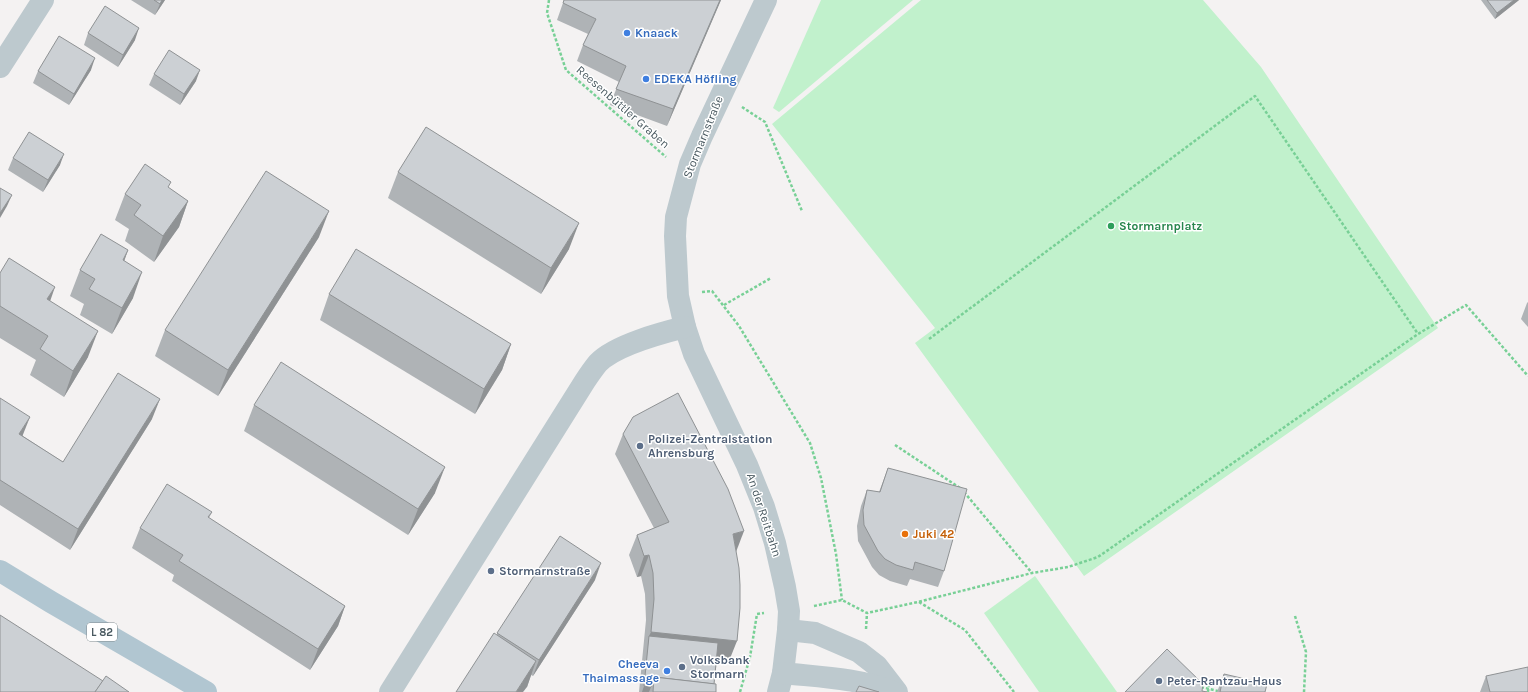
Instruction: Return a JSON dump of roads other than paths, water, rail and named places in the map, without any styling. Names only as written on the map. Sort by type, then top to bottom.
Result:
[{"type":"main road","name":"L 82","points":[[0,571],[206,692]]},
{"type":"street","points":[[0,67],[43,0]]},
{"type":"street","name":"Stormarnstraße","points":[[684,327],[678,296],[675,236],[676,217],[687,174],[702,136],[766,0]]},
{"type":"street","points":[[390,692],[585,381],[599,362],[616,351],[646,338],[684,327]]},
{"type":"street","name":"An der Reitbahn","points":[[684,327],[694,354],[747,465],[764,507],[775,543],[789,611],[788,630],[780,683]]},
{"type":"street","points":[[788,630],[815,633],[859,652],[877,666],[897,692]]},
{"type":"street","points":[[780,683],[842,679],[881,687],[893,692]]},
{"type":"place","name":"Knaack","points":[[627,33]]},
{"type":"place","name":"EDEKA Höfling","points":[[646,79]]},
{"type":"place","name":"Stormarnplatz","points":[[1111,226]]},
{"type":"place","name":"Polizei-Zentralstation Ahrensburg","points":[[640,446]]},
{"type":"place","name":"Juki 42","points":[[905,534]]},
{"type":"place","name":"Stormarnstraße","points":[[491,571]]},
{"type":"place","name":"Volksbank Stormarn","points":[[682,667]]},
{"type":"place","name":"Cheeva Thaimassage","points":[[667,671]]},
{"type":"place","name":"Peter-Rantzau-Haus","points":[[1159,681]]}]
